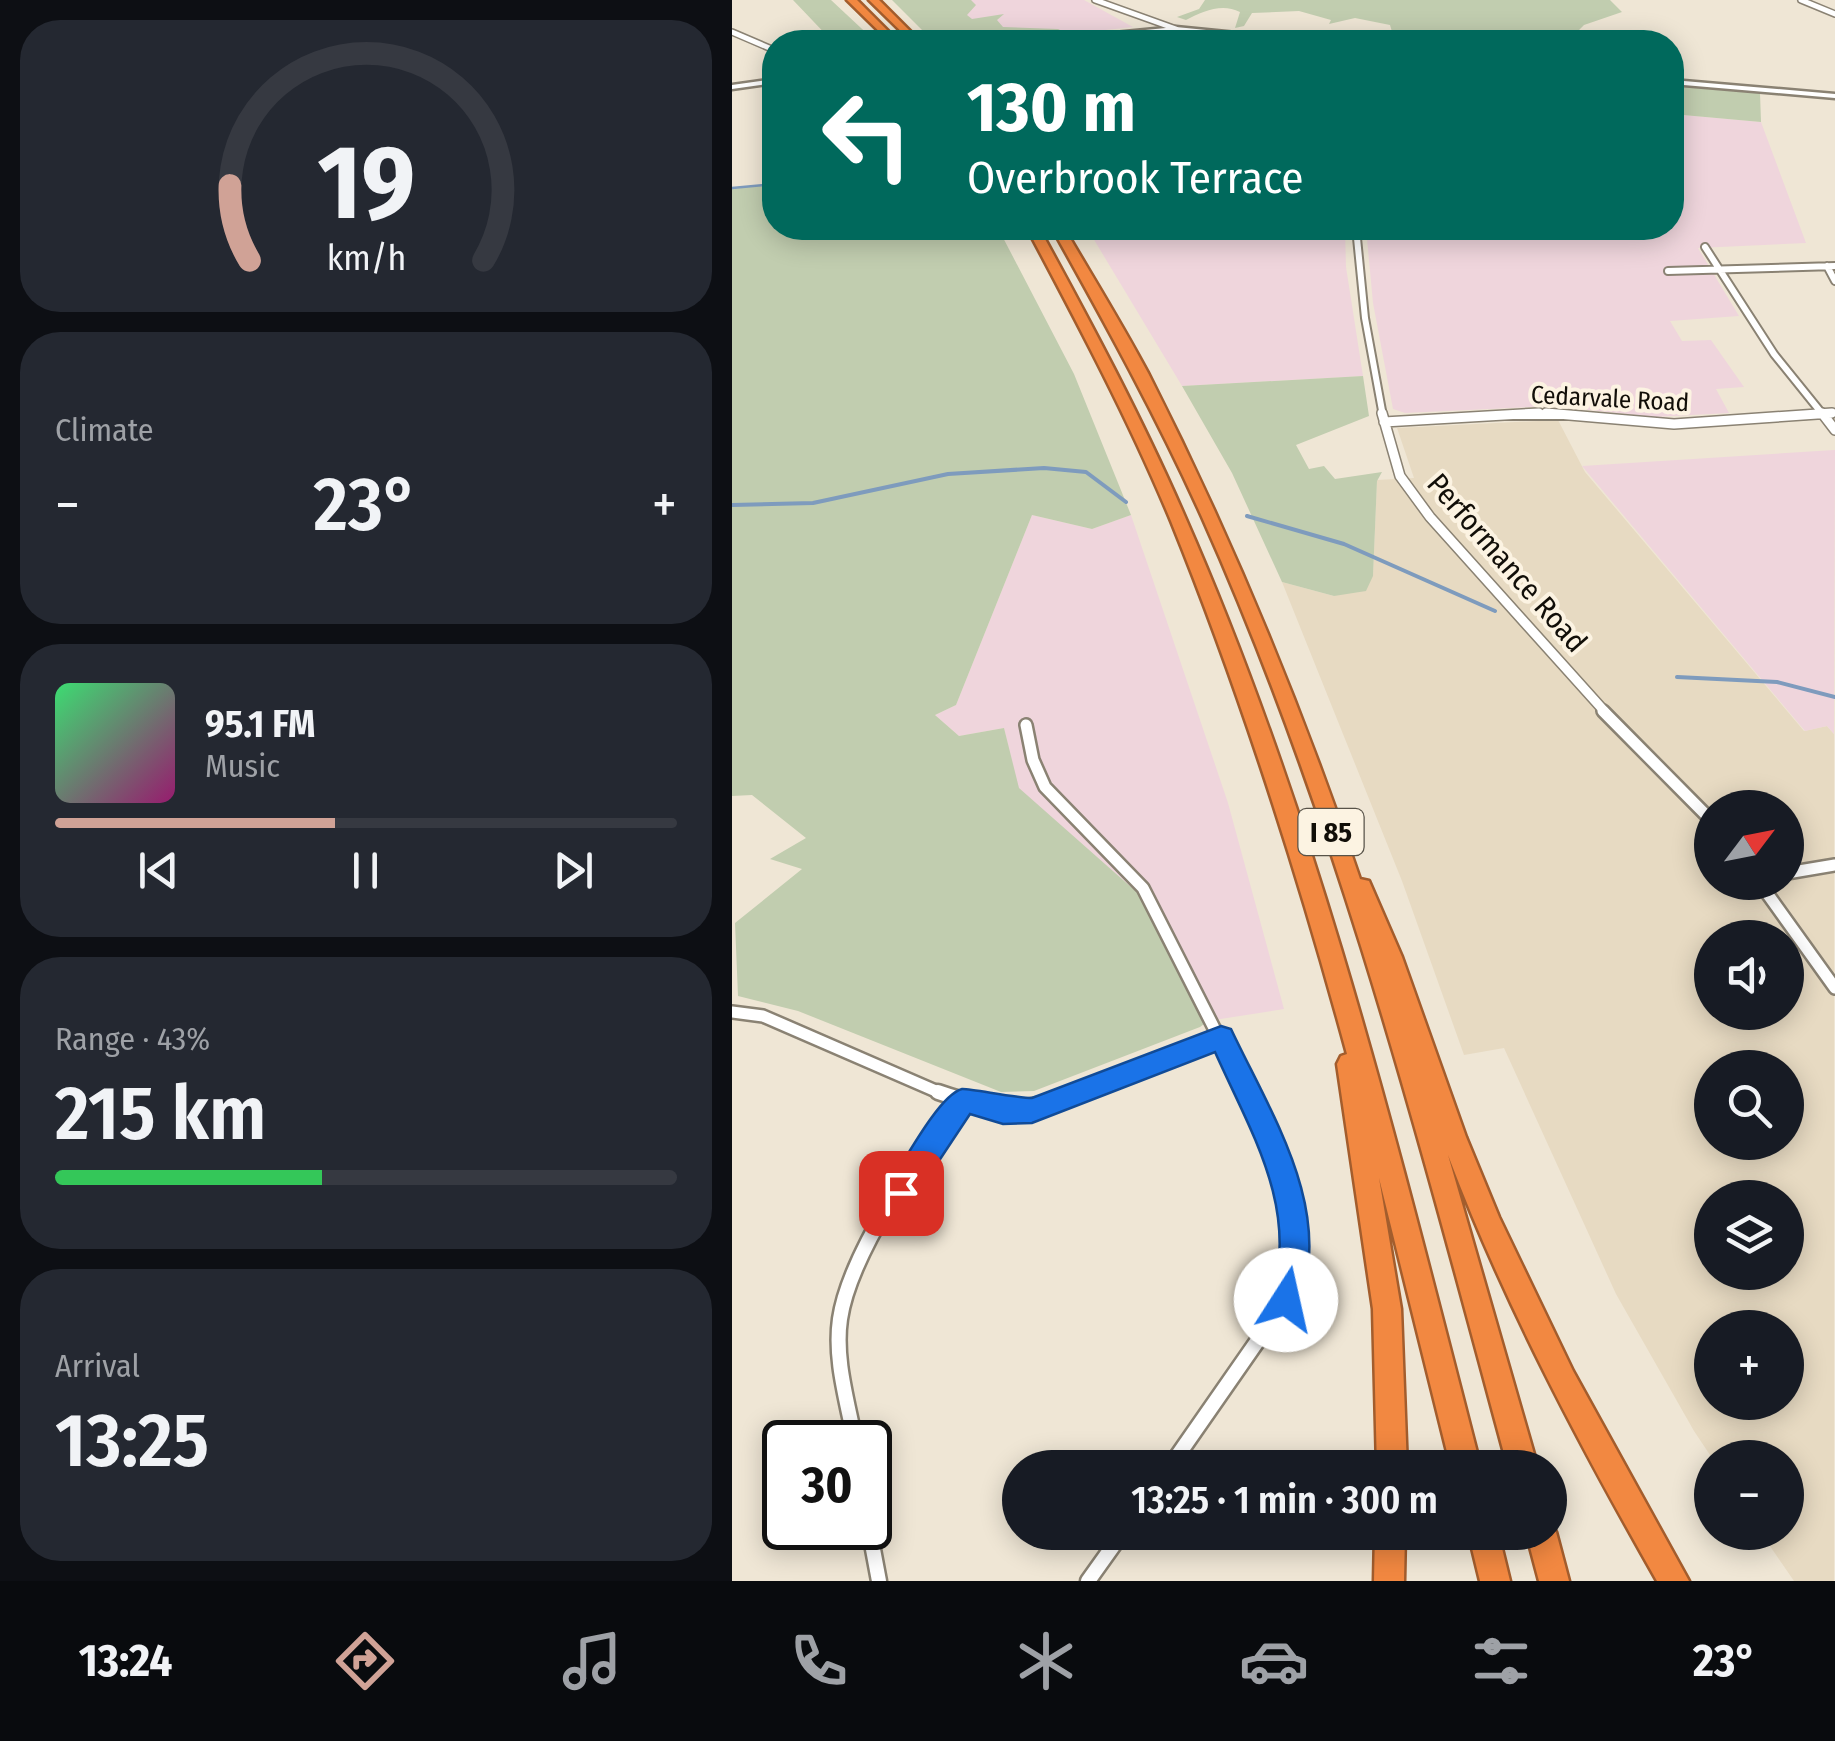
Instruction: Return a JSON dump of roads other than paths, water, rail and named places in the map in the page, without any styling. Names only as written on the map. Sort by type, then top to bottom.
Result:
[{"type":"highway","points":[[852,0],[883,30]]},
{"type":"highway","points":[[874,0],[905,30]]},
{"type":"highway","name":"I 85","points":[[1040,240],[1100,349],[1177,517],[1252,717],[1341,998],[1461,1450]]},
{"type":"highway","name":"I 85","points":[[1065,240],[1128,347],[1200,496],[1322,808],[1440,1170],[1518,1450]]},
{"type":"highway","points":[[1322,808],[1382,933],[1466,1171],[1510,1272],[1604,1462],[1674,1581]]},
{"type":"highway","points":[[1341,998],[1357,1129],[1388,1309],[1392,1450]]},
{"type":"highway","points":[[1389,1581],[1390,1550]]},
{"type":"highway","points":[[1487,1550],[1495,1581]]},
{"type":"highway","points":[[1546,1550],[1554,1581]]},
{"type":"main road","points":[[1164,30],[1187,30]]},
{"type":"main road","points":[[732,88],[762,83]]},
{"type":"main road","points":[[1684,83],[1834,96]]},
{"type":"street","points":[[1094,0],[1176,29]]},
{"type":"street","points":[[1801,0],[1834,14]]},
{"type":"street","points":[[732,32],[762,45]]},
{"type":"street","name":"Performance Road","points":[[1357,240],[1364,318],[1384,422],[1395,466],[1408,490],[1607,715],[1694,804]]},
{"type":"street","points":[[1706,246],[1774,354],[1834,430]]},
{"type":"street","points":[[1668,271],[1831,266],[1834,281]]},
{"type":"street","name":"Cedarvale Road","points":[[1384,422],[1543,413],[1674,424],[1834,413]]},
{"type":"street","points":[[1026,725],[1033,760],[1045,786],[1143,888],[1286,1174],[1294,1273],[1286,1300],[1182,1450]]},
{"type":"street","points":[[1804,870],[1834,865]]},
{"type":"street","points":[[1772,900],[1834,988]]},
{"type":"street","points":[[732,1012],[788,1026],[966,1100],[1003,1111],[1032,1110],[1221,1038]]},
{"type":"street","points":[[852,1420],[840,1333],[843,1306],[874,1238],[951,1115],[966,1100]]},
{"type":"street","points":[[873,1550],[879,1581]]},
{"type":"street","points":[[1088,1581],[1110,1550]]},
{"type":"waterway","points":[[732,188],[762,185]]},
{"type":"waterway","points":[[732,505],[813,503],[948,474],[1044,468],[1086,472],[1126,502]]},
{"type":"waterway","points":[[1247,516],[1344,544],[1495,611]]},
{"type":"waterway","points":[[1677,677],[1777,682],[1835,697]]}]
